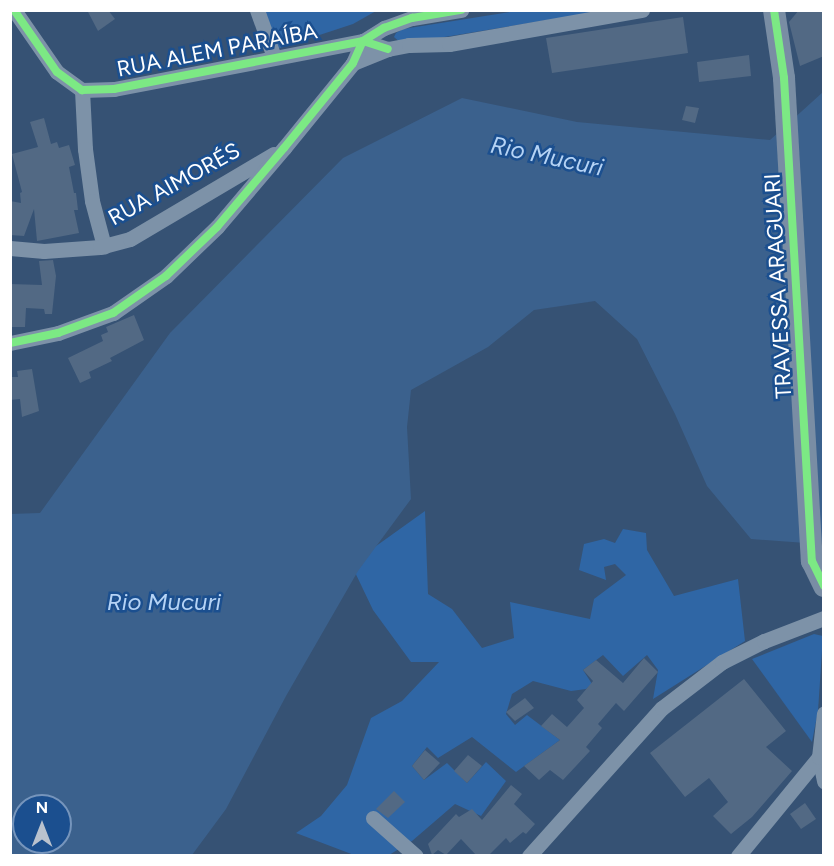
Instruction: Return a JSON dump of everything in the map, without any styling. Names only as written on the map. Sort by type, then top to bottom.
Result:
[{"type":"street","points":[[14,10],[57,72],[82,90],[85,149],[92,201],[104,246]]},
{"type":"street","name":"RUA ALEM PARAÍBA","points":[[257,10],[274,57]]},
{"type":"street","points":[[10,344],[58,333],[113,313],[166,276],[217,227],[284,148],[353,63],[363,41],[384,28],[412,18],[461,10]]},
{"type":"street","points":[[353,63],[388,49],[409,45],[449,44],[642,10]]},
{"type":"street","name":"TRAVESSA ARAGUARI","points":[[774,10],[784,78],[812,561],[824,586]]},
{"type":"street","name":"RUA ALEM PARAÍBA","points":[[82,90],[114,89],[363,41],[388,49]]},
{"type":"street","name":"RUA AIMORÉS","points":[[10,248],[44,251],[104,246],[130,239],[284,148]]},
{"type":"street","points":[[529,855],[662,708],[722,662],[764,641],[824,618]]},
{"type":"street","points":[[824,713],[819,757],[824,781]]},
{"type":"street","points":[[738,855],[819,757]]},
{"type":"street","points":[[373,818],[416,855]]},
{"type":"shaded area","points":[[263,11],[376,11],[353,24],[277,49]]},
{"type":"shaded area","points":[[516,11],[603,11],[402,44],[394,37],[403,29]]},
{"type":"shaded area","points":[[425,511],[428,594],[452,609],[482,648],[514,638],[510,602],[590,619],[594,599],[626,575],[615,564],[604,567],[606,580],[579,570],[584,544],[604,539],[615,543],[623,529],[646,533],[647,550],[674,596],[738,579],[745,641],[653,699],[658,670],[647,655],[623,676],[603,655],[583,670],[592,684],[586,689],[571,691],[533,681],[512,694],[506,714],[515,725],[527,715],[560,740],[516,772],[472,737],[438,758],[427,747],[412,766],[424,780],[447,763],[467,783],[486,762],[506,781],[481,816],[455,804],[412,841],[389,855],[354,855],[296,833],[321,816],[347,785],[371,718],[402,701],[439,662],[411,662],[373,610],[351,564]]},
{"type":"shaded area","points":[[814,634],[823,636],[818,711],[812,742],[752,659]]},
{"type":"water","name":"Rio Mucuri","points":[[823,92],[823,542],[819,544],[751,539],[707,486],[675,414],[637,339],[595,301],[534,310],[488,347],[411,390],[407,427],[411,499],[358,571],[286,696],[226,809],[192,855],[11,856],[10,514],[40,513],[170,333],[343,158],[462,98],[577,122],[770,140]]},
{"type":"building","points":[[87,10],[108,10],[115,19],[98,31]]},
{"type":"building","points":[[799,10],[824,10],[824,56],[800,66],[789,22]]},
{"type":"building","points":[[683,17],[688,53],[552,73],[546,38]]},
{"type":"building","points":[[749,55],[751,76],[699,82],[697,62]]},
{"type":"building","points":[[686,106],[699,108],[695,123],[682,120]]},
{"type":"building","points":[[44,118],[51,144],[57,142],[59,148],[69,145],[75,165],[69,167],[74,193],[76,193],[78,210],[74,210],[79,233],[37,241],[34,209],[24,236],[10,235],[10,201],[21,203],[20,193],[22,192],[12,154],[38,147],[30,122]]},
{"type":"building","points":[[53,260],[56,276],[52,314],[45,314],[44,309],[26,308],[25,327],[10,327],[10,284],[42,285],[39,261]]},
{"type":"building","points":[[134,315],[144,340],[110,358],[112,361],[89,372],[91,378],[80,383],[68,358],[103,341],[101,335],[108,332],[106,327]]},
{"type":"building","points":[[32,369],[39,411],[22,417],[20,399],[10,400],[10,377],[18,377],[17,371]]},
{"type":"building","points":[[644,658],[658,672],[624,711],[616,703],[598,724],[602,728],[586,747],[590,751],[563,780],[550,770],[539,780],[524,766],[560,740],[541,726],[552,714],[567,727],[584,708],[577,700],[593,681],[583,670],[596,660],[623,683]]},
{"type":"building","points":[[744,679],[786,731],[766,747],[792,771],[752,817],[731,834],[713,816],[728,802],[709,778],[685,797],[650,753]]},
{"type":"building","points":[[525,698],[534,708],[515,721],[506,712]]},
{"type":"building","points":[[425,750],[440,763],[424,780],[412,766]]},
{"type":"building","points":[[468,755],[482,766],[467,783],[454,771]]},
{"type":"building","points":[[511,785],[522,794],[514,804],[535,824],[526,834],[523,832],[510,843],[506,838],[489,855],[476,855],[461,839],[446,855],[438,850],[432,855],[428,844],[456,814],[459,817],[472,809],[482,820]]},
{"type":"building","points":[[394,791],[405,802],[388,818],[376,809]]},
{"type":"building","points":[[805,803],[816,819],[801,829],[790,814]]},
{"type":"cycle path","points":[[14,10],[57,72],[82,90],[114,89],[363,41],[388,49]]},
{"type":"cycle path","points":[[10,343],[58,333],[113,313],[166,276],[217,227],[284,148],[353,63],[363,41],[384,28],[412,18],[461,10]]},
{"type":"cycle path","points":[[774,10],[784,78],[812,561],[824,586]]}]
